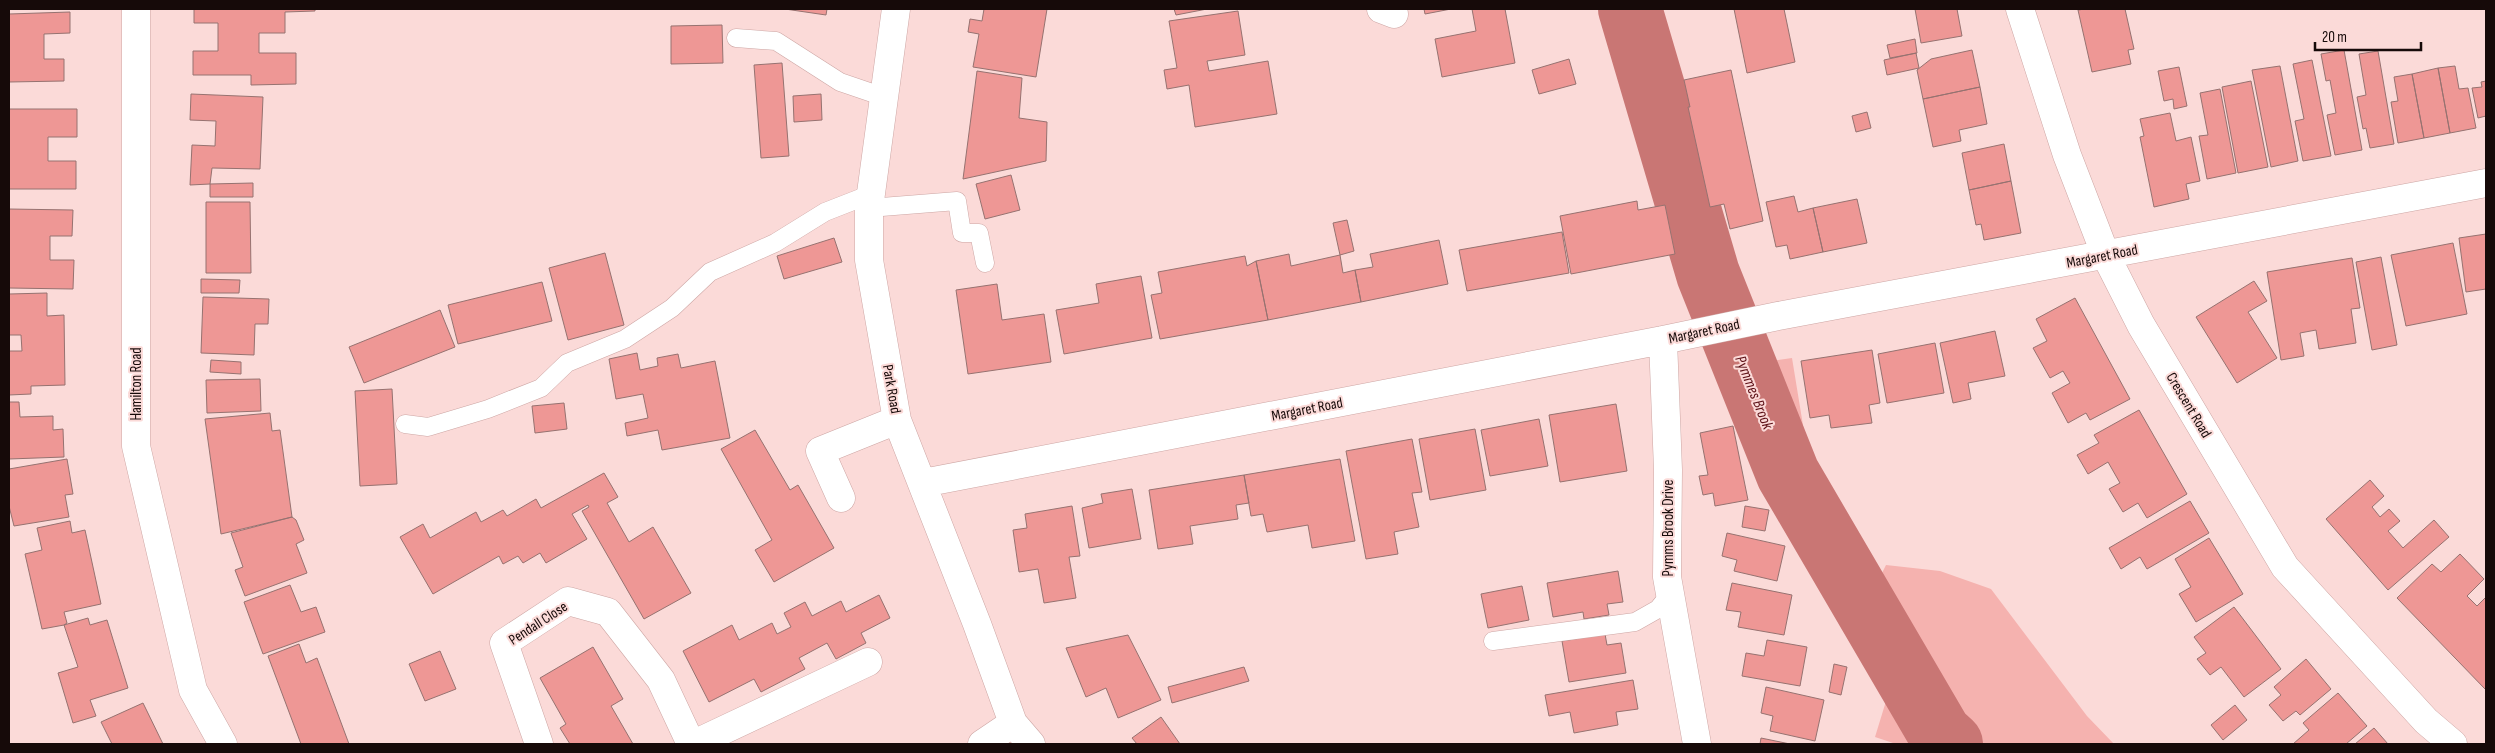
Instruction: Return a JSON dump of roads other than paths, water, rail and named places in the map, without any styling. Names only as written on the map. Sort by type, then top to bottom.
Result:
[{"type":"street","name":"Hamilton Road","points":[[136,9],[136,446],[193,690],[223,744]]},
{"type":"street","name":"Park Road","points":[[896,9],[870,201],[869,260],[897,420],[923,483],[1013,723],[1031,744]]},
{"type":"street","name":"Crescent Road","points":[[2020,9],[2067,156],[2106,256],[2141,325],[2285,567],[2426,721],[2453,744]]},
{"type":"street","name":"Margaret Road","points":[[923,483],[1663,340],[1703,330],[2106,256],[2486,183]]},
{"type":"street","name":"Pymms Brook Drive","points":[[1663,340],[1668,470],[1667,577],[1695,743]]},
{"type":"street","points":[[840,498],[820,451],[897,420]]},
{"type":"street","name":"Pendall Close","points":[[539,744],[504,643],[568,601],[608,612],[661,680],[693,744],[868,662]]},
{"type":"street","points":[[982,744],[1013,723]]},
{"type":"lane","points":[[736,38],[776,41],[840,82],[884,97]]},
{"type":"lane","points":[[405,424],[428,426],[488,409],[541,388],[567,363],[625,339],[672,308],[710,272],[775,243],[825,212],[870,201],[957,201],[962,232],[979,233],[985,264]]},
{"type":"lane","points":[[1493,641],[1636,622],[1658,609],[1670,594]]},
{"type":"waterway","name":"Pymmes Brook","points":[[1630,9],[1708,274],[1788,474],[1940,734],[1951,744]]}]
